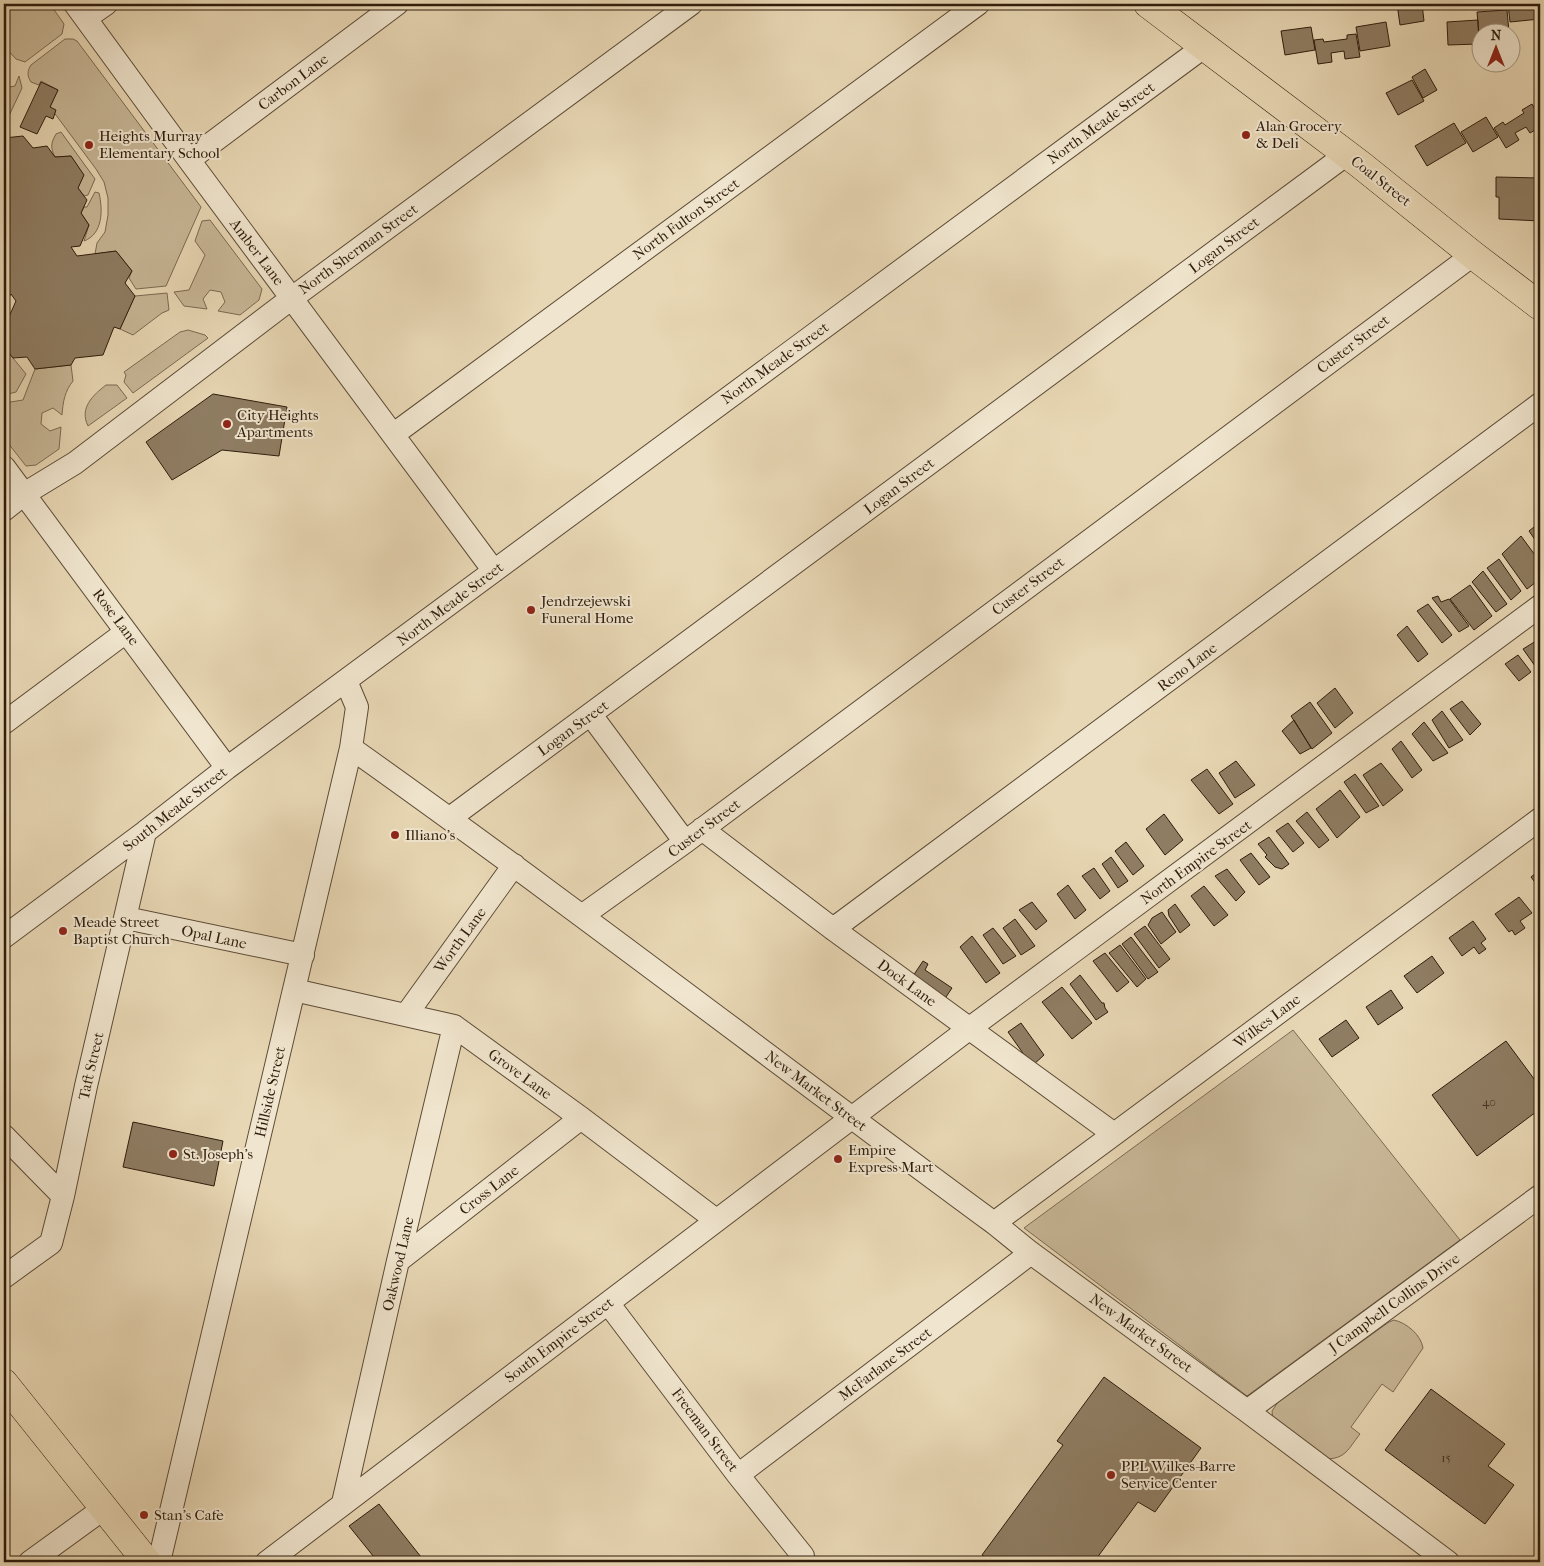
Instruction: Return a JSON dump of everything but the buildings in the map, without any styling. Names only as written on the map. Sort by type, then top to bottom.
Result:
[{"type":"main road","name":"Coal Street","points":[[1148,4],[1362,164],[1473,255],[1540,306]]},
{"type":"main road","points":[[4,1383],[147,1562]]},
{"type":"street","points":[[81,11],[106,4]]},
{"type":"street","name":"Carbon Lane","points":[[189,160],[397,4]]},
{"type":"street","name":"North Sherman Street","points":[[4,510],[24,494],[75,462],[292,298],[691,4]]},
{"type":"street","name":"North Fulton Street","points":[[394,434],[978,4]]},
{"type":"street","name":"Amber Lane","points":[[81,11],[189,160],[494,571]]},
{"type":"street","name":"North Meade Street","points":[[346,681],[1205,46]]},
{"type":"street","name":"Logan Street","points":[[450,818],[1347,154]]},
{"type":"street","name":"Custer Street","points":[[583,915],[694,836],[1473,255]]},
{"type":"street","name":"Reno Lane","points":[[833,929],[1540,404]]},
{"type":"street","name":"Rose Lane","points":[[4,467],[227,768]]},
{"type":"street","name":"North Empire Street","points":[[851,1118],[1540,606]]},
{"type":"street","points":[[4,723],[126,632]]},
{"type":"street","name":"Hillside Street","points":[[159,1562],[351,748],[358,707],[346,681]]},
{"type":"street","name":"South Meade Street","points":[[4,937],[227,768],[346,681]]},
{"type":"street","name":"Dock Lane","points":[[591,714],[694,836],[833,929],[1114,1134]]},
{"type":"street","name":"New Market Street","points":[[351,748],[583,915],[851,1118],[994,1223],[1031,1253],[1247,1411],[1448,1562]]},
{"type":"street","name":"Wilkes Lane","points":[[994,1223],[1540,819]]},
{"type":"street","name":"Taft Street","points":[[4,1277],[51,1243],[145,832]]},
{"type":"street","name":"Worth Lane","points":[[406,1015],[514,866]]},
{"type":"street","name":"Opal Lane","points":[[126,918],[303,955]]},
{"type":"street","name":"Grove Lane","points":[[294,990],[454,1026],[581,1118],[716,1220]]},
{"type":"street","name":"Oakwood Lane","points":[[343,1504],[454,1026]]},
{"type":"street","name":"Cross Lane","points":[[398,1261],[581,1118]]},
{"type":"street","name":"South Empire Street","points":[[267,1562],[851,1118]]},
{"type":"street","points":[[4,1136],[63,1196]]},
{"type":"street","name":"J Campbell Collins Drive","points":[[1247,1411],[1540,1196]]},
{"type":"street","name":"McFarlane Street","points":[[738,1475],[1031,1253]]},
{"type":"street","name":"Freeman Street","points":[[608,1303],[738,1475],[803,1556]]},
{"type":"street","points":[[30,1562],[103,1509]]},
{"type":"shaded area","points":[[7,4],[50,4],[64,24],[62,34],[25,62],[16,59],[4,46],[4,6]]},
{"type":"shaded area","points":[[65,39],[77,41],[201,207],[166,286],[136,289],[129,278],[132,271],[116,251],[95,254],[97,243],[105,232],[108,215],[108,198],[104,182],[50,107],[58,90],[41,81],[39,85],[31,82],[28,76],[31,65]]},
{"type":"shaded area","points":[[19,76],[22,88],[4,124],[4,103],[6,98],[4,88],[15,86]]},
{"type":"shaded area","points":[[61,132],[95,179],[88,195],[84,196],[78,188],[83,175],[71,156],[55,157],[53,154],[53,140],[56,134]]},
{"type":"shaded area","points":[[95,192],[99,193],[100,221],[95,233],[84,241],[89,225],[81,213],[84,207],[87,207]]},
{"type":"shaded area","points":[[210,220],[262,289],[259,300],[240,315],[218,311],[225,302],[221,292],[210,290],[203,299],[207,309],[184,306],[174,292],[189,290],[205,255],[195,241],[202,221]]},
{"type":"shaded area","points":[[167,293],[169,310],[162,313],[133,335],[120,329],[135,296]]},
{"type":"shaded area","points":[[188,330],[205,335],[208,338],[133,393],[124,382],[126,375],[124,372],[180,332]]},
{"type":"shaded area","points":[[4,347],[26,374],[16,392],[4,395]]},
{"type":"shaded area","points":[[71,365],[73,381],[65,397],[62,415],[53,408],[42,413],[41,424],[50,431],[61,427],[59,449],[36,465],[26,466],[4,438],[4,403],[23,400],[35,369]]},
{"type":"shaded area","points":[[106,385],[117,385],[127,398],[88,426],[85,413],[86,408],[96,393]]},
{"type":"shaded area","points":[[1293,1030],[1460,1240],[1247,1396],[1024,1228]]},
{"type":"shaded area","points":[[1394,1320],[1413,1330],[1422,1343],[1423,1348],[1393,1392],[1382,1384],[1351,1427],[1360,1434],[1346,1452],[1332,1459],[1325,1459],[1273,1420],[1272,1411],[1278,1402]]},
{"type":"place","name":"Alan Grocery & Deli","points":[[1246,135]]},
{"type":"place","name":"Heights Murray Elementary School","points":[[89,145]]},
{"type":"place","name":"City Heights Apartments","points":[[227,424]]},
{"type":"place","name":"Jendrzejewski Funeral Home","points":[[531,610]]},
{"type":"place","name":"Illiano's","points":[[395,835]]},
{"type":"place","name":"Meade Street Baptist Church","points":[[63,931]]},
{"type":"place","name":"St. Joseph's","points":[[173,1154]]},
{"type":"place","name":"Empire Express Mart","points":[[838,1159]]},
{"type":"place","name":"PPL Wilkes-Barre Service Center","points":[[1111,1475]]},
{"type":"place","name":"Stan's Cafe","points":[[144,1515]]}]
